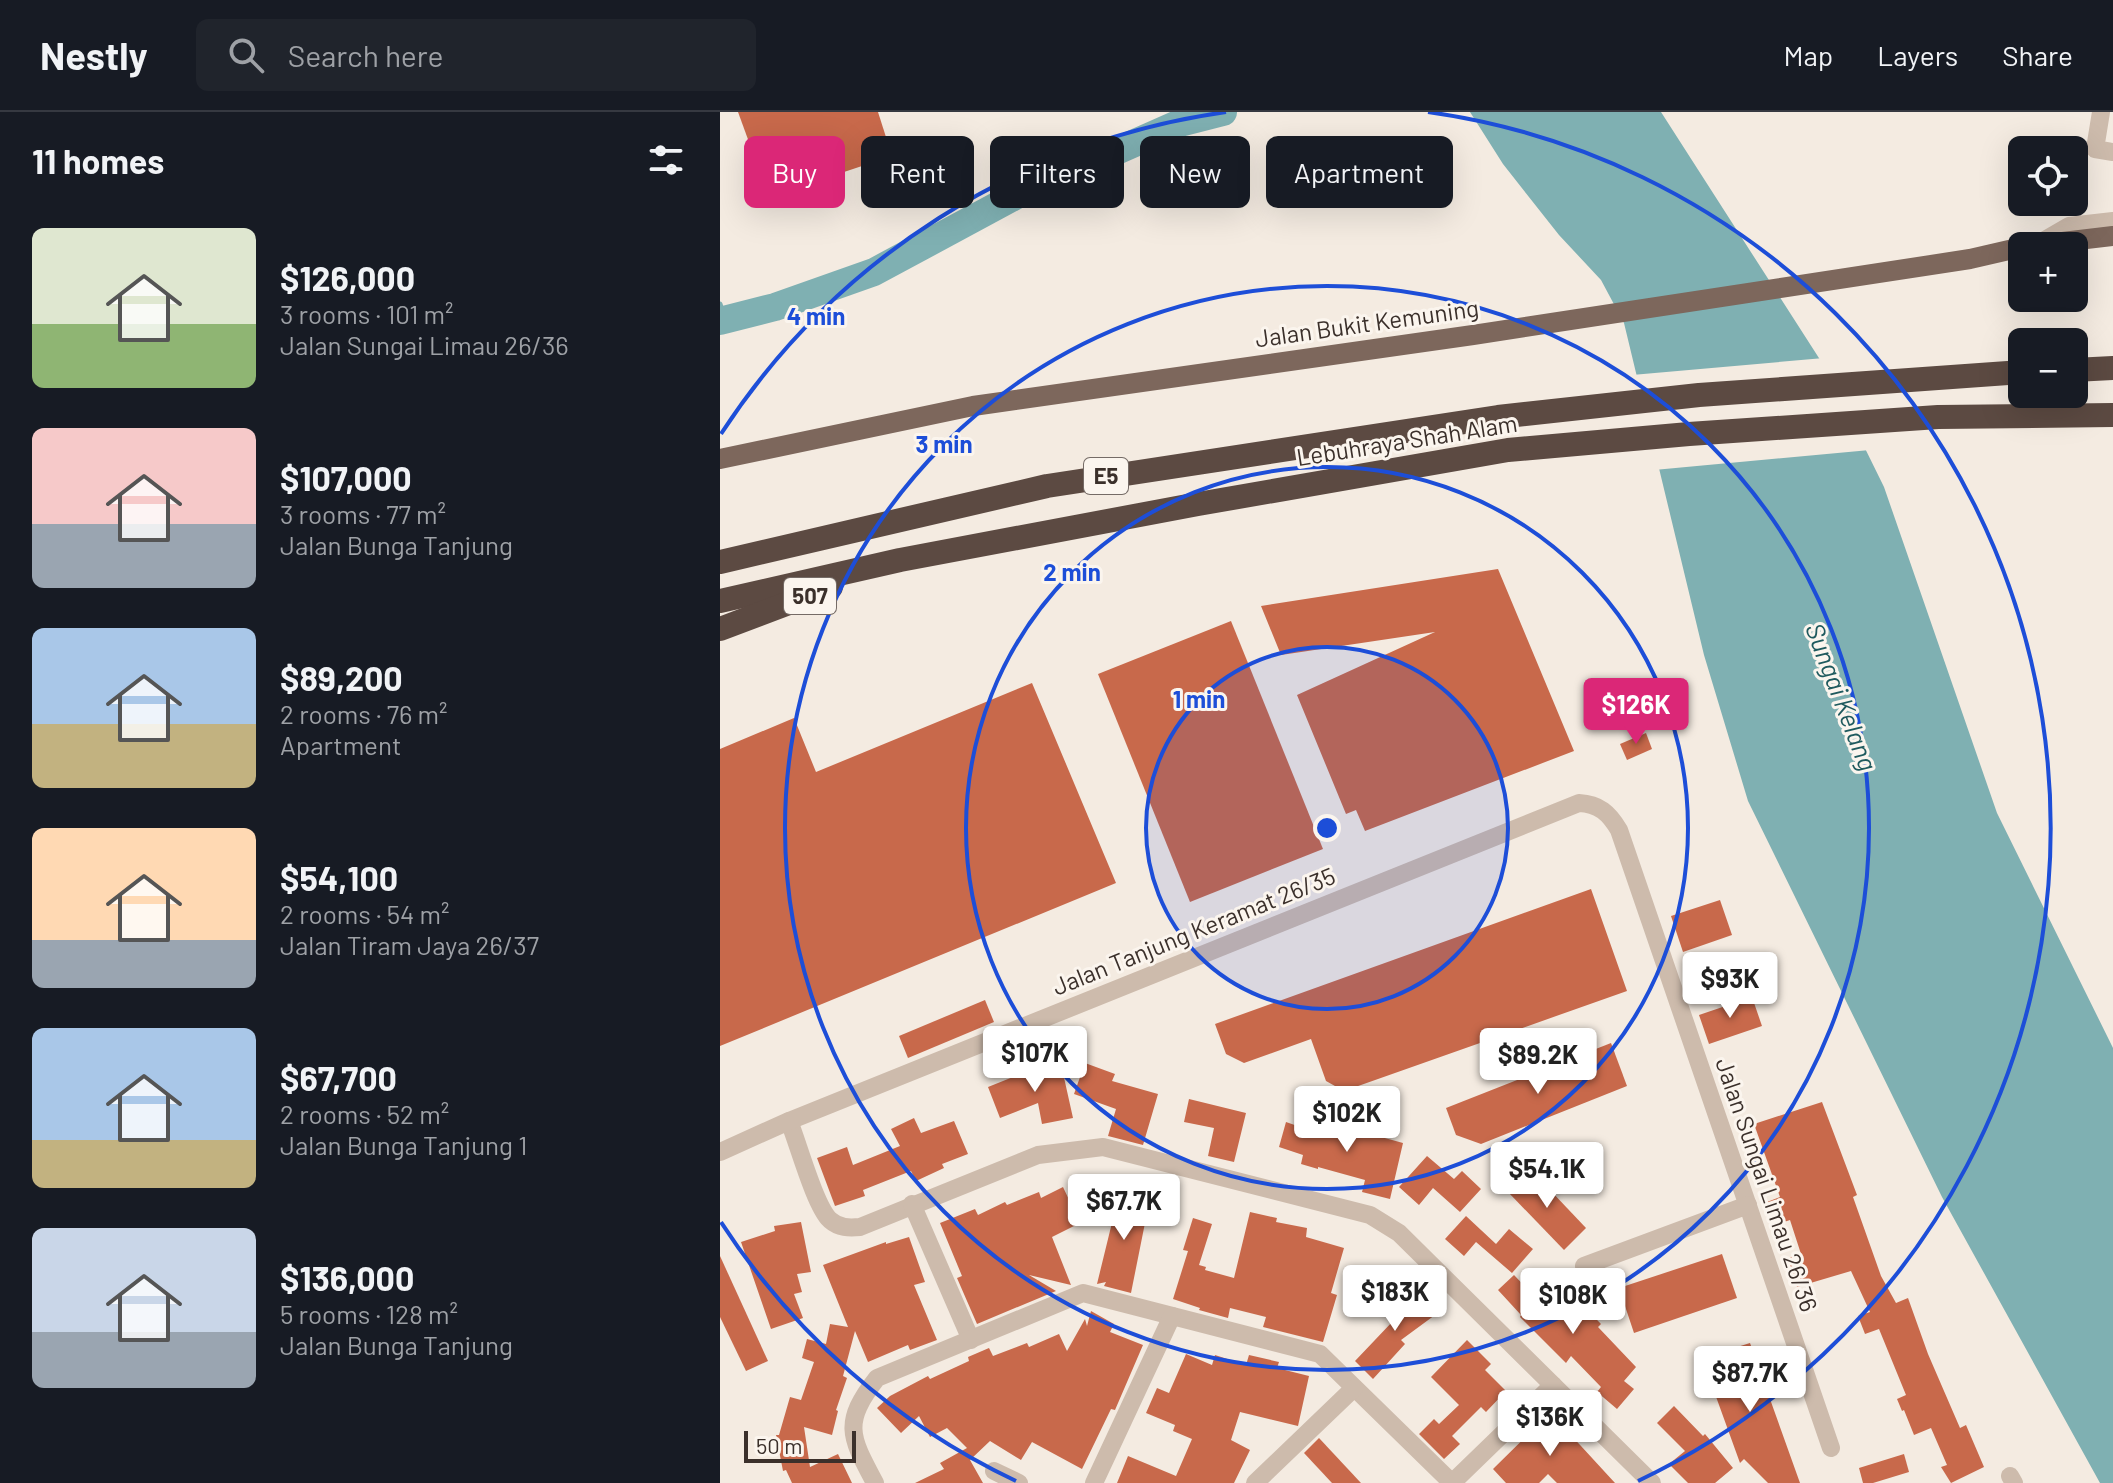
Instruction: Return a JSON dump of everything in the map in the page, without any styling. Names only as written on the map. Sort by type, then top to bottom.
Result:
[{"type":"highway","points":[[2088,369],[2113,368]]},
{"type":"highway","name":"Lebuhraya Shah Alam","points":[[723,560],[1047,486],[1498,417],[1699,395],[2008,373]]},
{"type":"highway","name":"Lebuhraya Shah Alam","points":[[720,601],[900,560],[1508,450],[1938,417],[2113,415]]},
{"type":"highway","name":"507","points":[[720,629],[900,560]]},
{"type":"main road","name":"Jalan Bukit Kemuning","points":[[2088,239],[2113,236]]},
{"type":"main road","name":"Jalan Bukit Kemuning","points":[[720,459],[973,406],[1473,335],[2008,251]]},
{"type":"street","points":[[2101,112],[2104,151]]},
{"type":"street","points":[[2057,232],[2069,226],[2113,221]]},
{"type":"street","name":"Jalan Tanjung Keramat 26/35","points":[[720,1152],[789,1121],[1579,803],[1600,807]]},
{"type":"street","name":"Jalan Sungai Limau 26/36","points":[[1600,807],[1619,830],[1831,1448]]},
{"type":"street","points":[[789,1121],[821,1205],[830,1220],[844,1228],[860,1227],[1038,1155],[1103,1147],[1370,1215],[1399,1233],[1652,1483]]},
{"type":"street","points":[[912,1204],[971,1340]]},
{"type":"street","points":[[1584,1266],[1748,1205]]},
{"type":"street","points":[[875,1483],[856,1447],[852,1425],[860,1400],[877,1378],[1083,1293],[1320,1354],[1452,1483],[1553,1385]]},
{"type":"street","points":[[1094,1483],[1172,1316]]},
{"type":"street","points":[[1255,1483],[1354,1388]]},
{"type":"street","points":[[994,1471],[1019,1483]]},
{"type":"water","name":"Sungai Kelang","points":[[1470,112],[1661,112],[1826,369],[1884,487],[1997,813],[2113,1048],[2113,1483],[2100,1483],[1942,1197],[1748,801],[1704,655],[1624,323],[1601,280],[1559,235],[1503,164]]},
{"type":"pier","points":[[1824,358],[1870,450],[1654,470],[1632,375]]},
{"type":"building","points":[[738,112],[878,112],[886,136],[861,136],[861,166],[845,172],[845,136],[747,136]]},
{"type":"building","points":[[1498,569],[1574,751],[1365,831],[1356,810],[1346,814],[1297,695],[1435,632],[1281,655],[1261,606]]},
{"type":"building","points":[[1231,621],[1323,849],[1190,902],[1098,674]]},
{"type":"building","points":[[1032,683],[1116,883],[720,1046],[720,749],[794,718],[816,772]]},
{"type":"building","points":[[1646,733],[1652,749],[1627,760],[1620,744]]},
{"type":"building","points":[[1591,889],[1627,991],[1344,1091],[1326,1081],[1311,1039],[1244,1063],[1226,1054],[1215,1024]]},
{"type":"building","points":[[1720,900],[1732,935],[1683,952],[1671,916]]},
{"type":"building","points":[[1752,997],[1762,1026],[1709,1044],[1699,1015]]},
{"type":"building","points":[[985,1000],[994,1022],[908,1058],[899,1036]]},
{"type":"building","points":[[1611,1043],[1627,1086],[1481,1144],[1456,1135],[1446,1108]]},
{"type":"building","points":[[1085,1063],[1115,1074],[1112,1081],[1158,1094],[1143,1145],[1108,1136],[1116,1109],[1074,1094]]},
{"type":"building","points":[[1061,1064],[1073,1118],[1042,1124],[1038,1103],[1000,1118],[988,1087],[1028,1071]]},
{"type":"building","points":[[1189,1099],[1246,1113],[1234,1162],[1208,1156],[1214,1128],[1184,1122]]},
{"type":"building","points":[[1822,1102],[1857,1195],[1853,1197],[1881,1276],[1896,1303],[1908,1298],[1960,1428],[1966,1425],[1984,1467],[1951,1483],[1941,1467],[1947,1465],[1931,1428],[1914,1435],[1902,1411],[1897,1399],[1906,1395],[1879,1329],[1865,1334],[1858,1316],[1870,1312],[1851,1271],[1797,1287],[1788,1258],[1801,1254],[1790,1220],[1775,1225],[1767,1202],[1780,1197],[1754,1124]]},
{"type":"building","points":[[914,1118],[921,1133],[954,1121],[968,1154],[942,1164],[944,1168],[916,1181],[911,1171],[863,1190],[865,1196],[835,1206],[817,1158],[847,1147],[853,1165],[900,1146],[891,1129]]},
{"type":"building","points":[[1312,1118],[1403,1143],[1390,1199],[1362,1192],[1365,1180],[1301,1164],[1303,1155],[1279,1147],[1286,1122],[1309,1130]]},
{"type":"building","points":[[1427,1156],[1454,1179],[1462,1171],[1481,1189],[1460,1212],[1433,1188],[1419,1205],[1399,1187]]},
{"type":"building","points":[[1531,1170],[1586,1228],[1564,1250],[1508,1192]]},
{"type":"building","points":[[1063,1187],[1080,1223],[1052,1237],[1071,1285],[1029,1275],[1056,1291],[977,1324],[957,1278],[962,1276],[940,1223],[975,1209],[978,1215],[1005,1202],[1007,1205],[1039,1192],[1041,1198]]},
{"type":"building","points":[[1120,1190],[1150,1198],[1131,1293],[1104,1286],[1106,1282],[1097,1284]]},
{"type":"building","points":[[1250,1212],[1277,1218],[1276,1222],[1307,1228],[1306,1237],[1344,1248],[1331,1293],[1337,1295],[1323,1342],[1263,1327],[1266,1317],[1230,1308],[1228,1318],[1173,1299],[1188,1251],[1183,1250],[1193,1218],[1212,1224],[1199,1265],[1206,1267],[1205,1270],[1234,1278]]},
{"type":"building","points":[[1466,1216],[1496,1244],[1509,1229],[1533,1249],[1512,1273],[1476,1242],[1464,1256],[1445,1239]]},
{"type":"building","points":[[801,1222],[811,1272],[797,1274],[802,1292],[794,1294],[803,1318],[771,1329],[741,1242],[775,1231],[774,1226]]},
{"type":"building","points":[[909,1237],[925,1282],[914,1285],[937,1340],[910,1350],[908,1345],[868,1362],[855,1331],[832,1435],[804,1427],[810,1467],[838,1454],[852,1483],[792,1483],[786,1470],[783,1471],[776,1435],[779,1435],[790,1397],[801,1400],[814,1362],[802,1358],[807,1339],[826,1344],[830,1324],[848,1327],[823,1265]]},
{"type":"building","points":[[1722,1254],[1737,1298],[1634,1333],[1619,1288]]},
{"type":"building","points":[[720,1256],[768,1361],[746,1371],[720,1317]]},
{"type":"building","points":[[1514,1275],[1537,1299],[1557,1279],[1601,1324],[1598,1327],[1636,1367],[1624,1381],[1634,1389],[1617,1409],[1597,1392],[1601,1387],[1571,1356],[1566,1363],[1498,1290]]},
{"type":"building","points":[[1417,1290],[1435,1315],[1401,1340],[1405,1344],[1373,1379],[1355,1361],[1393,1321],[1387,1313]]},
{"type":"building","points":[[1091,1311],[1114,1324],[1110,1332],[1143,1345],[1115,1410],[1111,1409],[1082,1469],[1032,1442],[1021,1460],[990,1441],[970,1460],[983,1483],[915,1483],[944,1469],[940,1463],[967,1448],[947,1428],[930,1437],[919,1416],[901,1433],[877,1408],[890,1396],[928,1376],[930,1379],[969,1361],[968,1357],[989,1348],[993,1356],[1027,1343],[1029,1347],[1059,1334],[1067,1351],[1085,1319],[1087,1326]]},
{"type":"building","points":[[1467,1340],[1491,1364],[1485,1370],[1506,1391],[1486,1412],[1481,1407],[1452,1436],[1460,1444],[1444,1459],[1419,1434],[1434,1419],[1439,1424],[1459,1405],[1431,1377]]},
{"type":"building","points":[[1750,1343],[1800,1483],[1768,1483],[1744,1459],[1740,1463],[1702,1358]]},
{"type":"building","points":[[1186,1354],[1212,1365],[1215,1355],[1246,1365],[1249,1355],[1279,1362],[1277,1368],[1309,1376],[1298,1426],[1240,1412],[1231,1440],[1250,1450],[1234,1483],[1117,1483],[1128,1456],[1176,1476],[1192,1439],[1173,1431],[1175,1425],[1146,1413],[1157,1388],[1169,1393]]},
{"type":"building","points":[[1674,1406],[1703,1436],[1705,1434],[1733,1468],[1715,1483],[1688,1483],[1669,1464],[1685,1451],[1657,1423]]},
{"type":"building","points":[[1550,1413],[1615,1483],[1557,1483],[1548,1474],[1539,1483],[1506,1483],[1493,1469]]},
{"type":"building","points":[[1319,1438],[1361,1483],[1332,1483],[1304,1453]]},
{"type":"building","points":[[1904,1454],[1909,1472],[1863,1483],[1859,1468]]},
{"type":"waterway","points":[[720,321],[775,307],[874,272],[1017,195],[1180,123],[1223,112]]},
{"type":"waterway","points":[[720,304],[725,319]]}]
